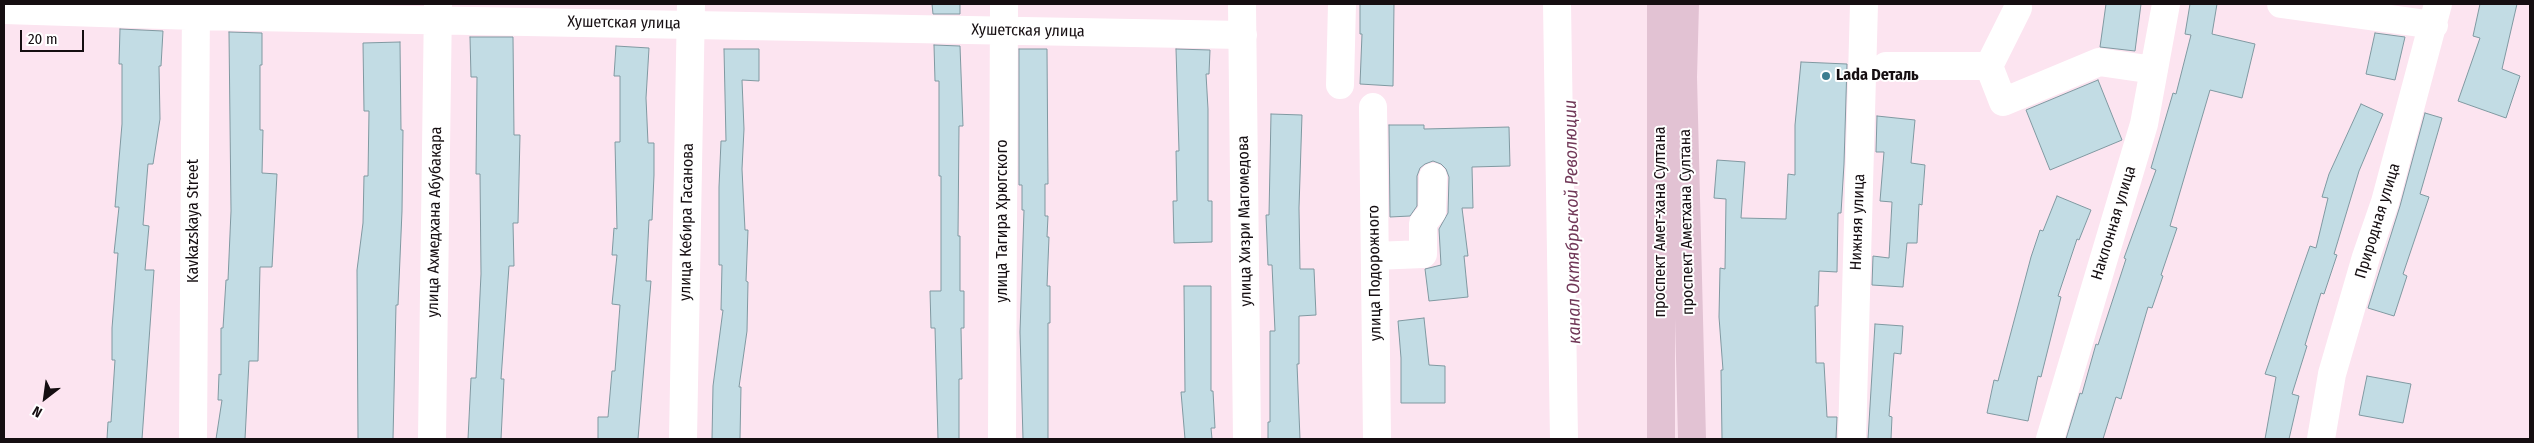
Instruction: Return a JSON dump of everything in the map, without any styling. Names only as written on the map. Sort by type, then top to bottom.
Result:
[{"type":"main road","name":"проспект Амет-хана Султана","points":[[1661,4],[1661,439]]},
{"type":"main road","name":"проспект Аметхана Султана","points":[[1685,4],[1683,77],[1692,439]]},
{"type":"street","name":"улица Тагира Хрюгского","points":[[1002,439],[1004,4]]},
{"type":"street","name":"улица Хизри Магомедова","points":[[1242,4],[1244,36],[1248,439]]},
{"type":"street","points":[[1340,85],[1342,4]]},
{"type":"street","points":[[1557,4],[1564,439]]},
{"type":"street","name":"Нижняя улица","points":[[1852,439],[1864,4]]},
{"type":"street","name":"Наклонная улица","points":[[2050,439],[2144,124],[2166,4]]},
{"type":"street","points":[[2282,4],[2436,14]]},
{"type":"street","points":[[2018,8],[1989,66],[2003,102],[2098,62],[2154,70]]},
{"type":"street","name":"Хушетская улица","points":[[4,10],[691,14],[1004,31],[1244,36]]},
{"type":"street","name":"Kavkazskaya Street","points":[[192,439],[196,10]]},
{"type":"street","name":"улица Ахмедхана Абубакара","points":[[432,439],[438,12]]},
{"type":"street","name":"улица Кебира Гасанова","points":[[682,439],[691,14]]},
{"type":"street","name":"Природная улица","points":[[2321,439],[2332,374],[2366,257],[2385,202],[2436,14]]},
{"type":"street","points":[[1886,66],[1989,66]]},
{"type":"street","name":"улица Подорожного","points":[[1373,107],[1377,439]]},
{"type":"street","points":[[1375,256],[1423,254],[1423,223],[1432,212],[1433,177]]},
{"type":"building","points":[[932,4],[960,4],[960,14],[933,14]]},
{"type":"building","points":[[1360,4],[1394,4],[1393,86],[1360,84],[1362,34],[1360,34]]},
{"type":"building","points":[[2106,4],[2141,4],[2135,51],[2100,47]]},
{"type":"building","points":[[2190,4],[2217,4],[2212,34],[2255,44],[2242,98],[2210,90],[2170,226],[2177,228],[2161,275],[2163,276],[2152,308],[2148,307],[2121,399],[2116,397],[2103,439],[2066,439],[2080,393],[2082,394],[2096,344],[2098,345],[2126,259],[2124,258],[2156,170],[2151,168],[2173,93],[2176,94],[2191,35],[2185,34]]},
{"type":"building","points":[[2480,4],[2517,4],[2502,69],[2520,76],[2506,118],[2458,101],[2480,38],[2473,36]]},
{"type":"building","points":[[120,29],[163,31],[161,66],[159,66],[160,119],[153,164],[148,164],[143,225],[149,226],[145,270],[154,270],[142,439],[107,439],[108,422],[111,422],[115,360],[112,360],[112,328],[118,253],[114,253],[119,207],[115,207],[122,124],[122,64],[119,64]]},
{"type":"building","points":[[229,32],[262,33],[260,130],[263,130],[262,173],[277,174],[272,267],[260,267],[258,361],[249,361],[245,439],[216,439],[222,400],[218,400],[219,374],[221,375],[221,328],[223,328],[226,280],[228,280],[231,211]]},
{"type":"building","points":[[2375,33],[2405,37],[2395,80],[2366,74]]},
{"type":"building","points":[[470,37],[513,37],[514,135],[520,135],[518,223],[513,223],[514,266],[509,266],[501,379],[504,379],[501,439],[468,439],[471,378],[476,378],[481,274],[480,174],[476,174],[477,77],[471,77]]},
{"type":"building","points":[[400,42],[401,130],[403,130],[402,211],[398,305],[396,305],[393,439],[358,439],[357,270],[363,223],[364,176],[368,176],[369,111],[364,111],[363,43]]},
{"type":"building","points":[[934,45],[960,46],[963,126],[959,126],[958,236],[960,236],[960,291],[964,291],[964,328],[961,328],[962,379],[959,379],[959,439],[938,439],[935,328],[931,328],[930,291],[941,291],[939,81],[935,81]]},
{"type":"building","points":[[616,46],[649,48],[646,98],[648,143],[654,143],[654,175],[652,220],[649,220],[646,281],[651,281],[638,439],[598,439],[598,417],[608,417],[612,371],[615,371],[620,305],[612,304],[617,255],[612,255],[614,228],[617,229],[615,142],[620,142],[620,76],[614,76]]},
{"type":"building","points":[[724,49],[759,49],[759,81],[742,80],[744,129],[742,169],[745,230],[748,230],[746,281],[748,282],[747,331],[739,387],[741,387],[740,439],[712,439],[713,386],[723,310],[721,310],[722,265],[719,265],[719,187],[721,141],[726,141]]},
{"type":"building","points":[[1019,49],[1047,49],[1048,184],[1045,184],[1045,216],[1048,216],[1047,237],[1049,237],[1047,286],[1050,286],[1050,323],[1048,323],[1048,439],[1023,439],[1020,332],[1024,210],[1022,210],[1022,185],[1019,185]]},
{"type":"building","points":[[1176,49],[1210,50],[1209,74],[1206,74],[1208,201],[1212,201],[1212,242],[1174,243],[1173,201],[1177,201],[1176,151],[1179,151]]},
{"type":"building","points":[[1801,62],[1847,64],[1844,164],[1841,213],[1838,213],[1837,272],[1819,271],[1818,306],[1815,306],[1816,363],[1824,363],[1827,417],[1837,417],[1836,439],[1722,439],[1721,370],[1723,370],[1719,317],[1720,268],[1725,269],[1726,199],[1714,198],[1717,160],[1745,162],[1741,218],[1786,219],[1788,174],[1795,175],[1795,125]]},
{"type":"building","points":[[2098,80],[2122,140],[2050,170],[2026,110]]},
{"type":"building","points":[[2361,104],[2383,114],[2359,171],[2334,254],[2337,255],[2324,294],[2321,293],[2305,345],[2307,346],[2292,394],[2299,396],[2289,439],[2265,439],[2276,377],[2265,374],[2310,246],[2316,248],[2328,198],[2322,197],[2329,174]]},
{"type":"building","points":[[2425,113],[2442,118],[2420,194],[2429,197],[2403,274],[2407,276],[2394,316],[2368,308],[2400,206]]},
{"type":"building","points":[[1271,114],[1302,115],[1299,208],[1300,269],[1314,269],[1316,315],[1299,316],[1299,364],[1297,364],[1300,439],[1268,439],[1268,422],[1270,422],[1270,331],[1275,331],[1272,265],[1268,265],[1266,215],[1269,215]]},
{"type":"building","points":[[1877,116],[1915,120],[1911,163],[1925,165],[1922,205],[1919,204],[1917,243],[1907,243],[1903,287],[1872,285],[1873,256],[1889,258],[1892,202],[1880,201],[1884,152],[1876,152]]},
{"type":"building","points":[[1389,125],[1424,125],[1424,129],[1509,127],[1510,166],[1472,167],[1473,208],[1462,208],[1468,256],[1464,256],[1468,297],[1429,301],[1425,269],[1441,265],[1439,229],[1448,213],[1449,177],[1446,169],[1441,164],[1433,161],[1420,168],[1417,176],[1417,206],[1410,216],[1390,217]]},
{"type":"building","points":[[2057,196],[2091,210],[2079,240],[2077,239],[2058,296],[2061,297],[2041,377],[2038,376],[2028,421],[1987,413],[1994,380],[1998,381],[2031,257],[2040,230],[2043,231]]},
{"type":"building","points":[[1184,286],[1211,286],[1211,391],[1213,391],[1215,428],[1211,428],[1212,439],[1185,439],[1181,392],[1185,392]]},
{"type":"building","points":[[1424,318],[1429,365],[1445,366],[1445,403],[1401,403],[1401,358],[1398,321]]},
{"type":"building","points":[[1875,324],[1903,326],[1901,354],[1894,353],[1889,416],[1892,417],[1891,439],[1868,439]]},
{"type":"building","points":[[2367,376],[2411,384],[2403,423],[2359,415]]},
{"type":"place","name":"Lada Dеталь","points":[[1826,76]]},
{"type":"water label","name":"канал Октябрьской Революции","points":[[1573,222]]}]
